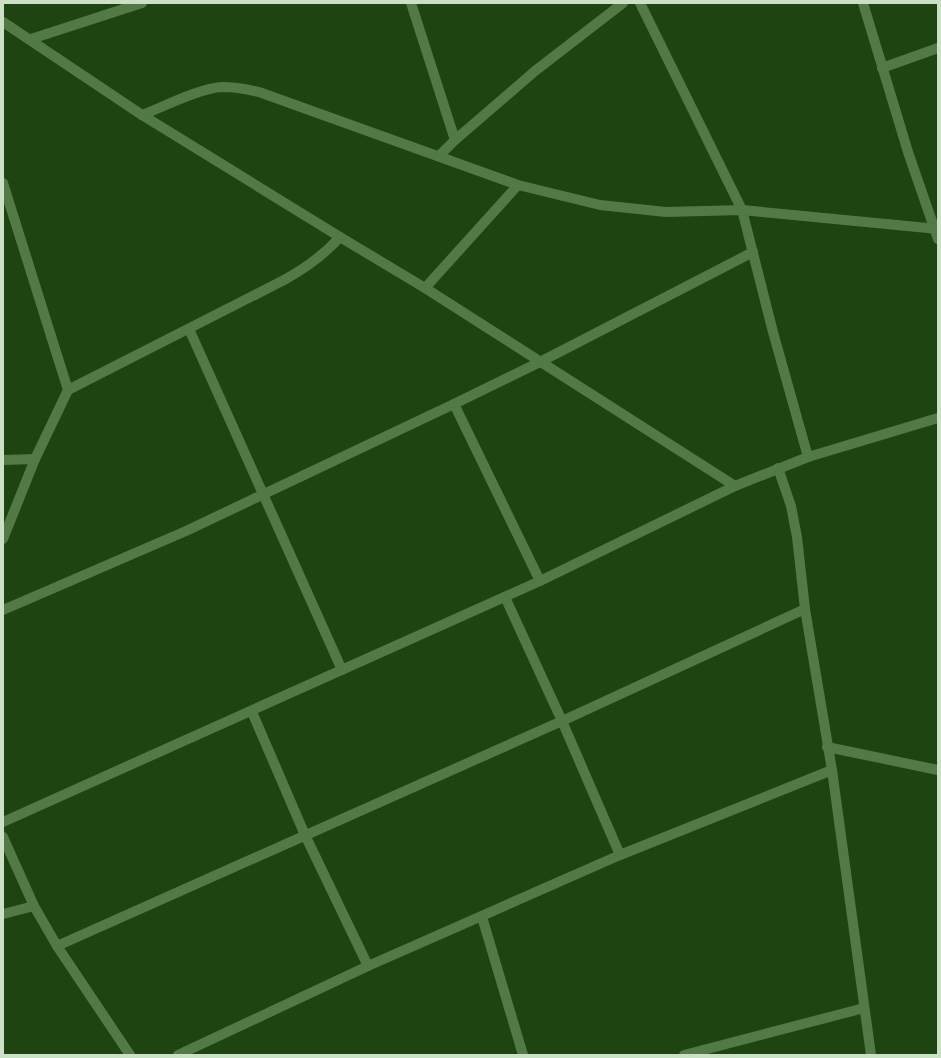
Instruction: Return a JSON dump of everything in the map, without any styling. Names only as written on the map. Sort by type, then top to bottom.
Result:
[{"type":"street","points":[[31,39],[142,3]]},
{"type":"street","points":[[411,3],[454,140]]},
{"type":"street","points":[[439,156],[454,140],[535,71],[623,3]]},
{"type":"street","points":[[640,3],[742,210],[808,457]]},
{"type":"street","points":[[862,3],[908,152],[936,229],[938,239]]},
{"type":"street","points":[[3,22],[31,39],[142,115],[425,288],[735,486]]},
{"type":"street","points":[[882,68],[938,48]]},
{"type":"street","points":[[142,115],[200,92],[220,87],[241,88],[259,92],[518,185],[600,205],[666,212],[742,210],[936,229]]},
{"type":"street","points":[[3,182],[68,390]]},
{"type":"street","points":[[425,288],[518,185]]},
{"type":"street","points":[[3,539],[35,459],[68,390],[309,266],[340,237]]},
{"type":"street","points":[[3,610],[186,532],[540,362],[753,252]]},
{"type":"street","points":[[189,329],[342,670]]},
{"type":"street","points":[[454,404],[540,582]]},
{"type":"street","points":[[3,822],[540,582],[735,486],[808,457],[938,418]]},
{"type":"street","points":[[3,460],[35,459]]},
{"type":"street","points":[[778,468],[790,506],[797,537],[805,609],[832,770],[871,1055]]},
{"type":"street","points":[[505,597],[562,721],[620,855]]},
{"type":"street","points":[[57,946],[562,721],[805,609]]},
{"type":"street","points":[[252,712],[305,835],[368,966]]},
{"type":"street","points":[[827,747],[938,770]]},
{"type":"street","points":[[178,1055],[368,966],[620,855],[832,770]]},
{"type":"street","points":[[3,837],[34,906],[57,946],[130,1055]]},
{"type":"street","points":[[3,914],[34,906]]},
{"type":"street","points":[[482,916],[523,1055]]},
{"type":"street","points":[[684,1055],[864,1008]]}]
